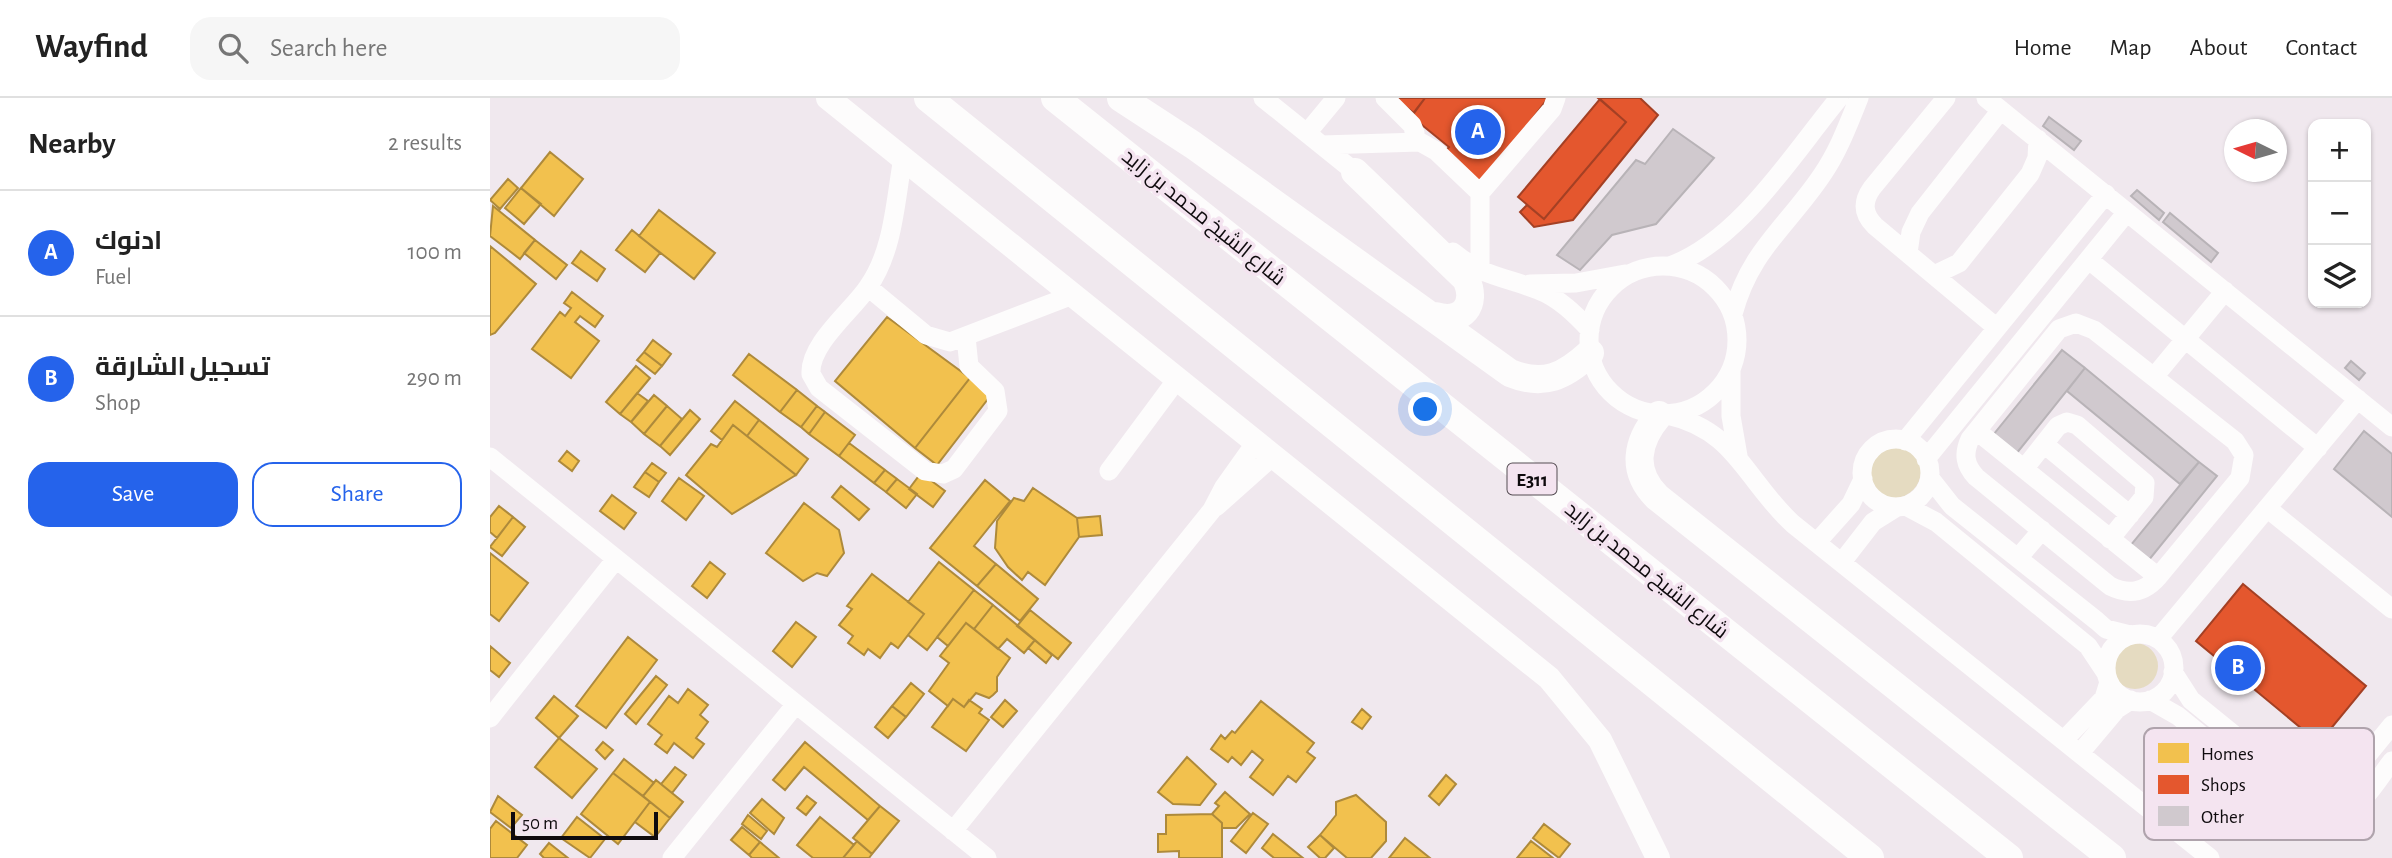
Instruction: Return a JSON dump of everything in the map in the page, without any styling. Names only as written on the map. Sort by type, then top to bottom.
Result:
[{"type":"highway","points":[[928,98],[1870,858]]},
{"type":"highway","name":"شارع الشيخ محمد بن زايد","points":[[1055,98],[2009,858]]},
{"type":"highway","points":[[1121,98],[1435,316],[1510,373],[1525,379],[1556,378],[1570,371],[1590,341]]},
{"type":"highway","points":[[1356,172],[1466,279],[1472,292],[1470,305],[1461,316],[1448,320],[1435,316]]},
{"type":"highway","points":[[1663,415],[1648,428],[1639,452],[1642,477],[1657,497],[2112,858]]},
{"type":"main road","points":[[828,98],[1530,660],[1584,718],[1613,763],[1658,858]]},
{"type":"street","points":[[1263,98],[1480,272],[1519,284],[1558,301],[1590,341],[1596,372],[1606,388],[1621,402],[1639,411],[1663,415],[1708,429],[1725,443],[1770,502],[1816,542],[2144,805]]},
{"type":"street","points":[[1385,98],[1414,128],[1411,141]]},
{"type":"street","points":[[1480,272],[1480,193],[1552,109],[1556,98]]},
{"type":"street","points":[[1670,266],[1706,249],[1737,223],[1839,98]]},
{"type":"street","points":[[1733,314],[1746,275],[1755,258],[1822,175],[1836,152],[1858,98]]},
{"type":"street","points":[[1947,98],[1871,188],[1864,203],[1869,220],[1997,328]]},
{"type":"street","points":[[1314,139],[1332,99]]},
{"type":"street","points":[[1908,253],[1910,232],[1920,213],[1994,104],[2392,427]]},
{"type":"street","points":[[1314,139],[1411,141],[1436,151],[1480,193]]},
{"type":"street","points":[[1934,275],[1959,263],[2030,174],[2037,158],[2038,139]]},
{"type":"street","points":[[903,158],[888,241],[868,287],[816,351],[811,374],[819,388],[931,473],[943,474],[954,469],[998,411],[995,391],[969,366],[966,337]]},
{"type":"street","points":[[1905,441],[2106,194]]},
{"type":"street","points":[[1842,562],[1873,522],[1922,495],[1928,468],[2127,212]]},
{"type":"street","points":[[2088,260],[2318,448]]},
{"type":"street","points":[[1519,284],[1576,283],[1651,266],[1691,270],[1709,281],[1724,296],[1738,333],[1731,371],[1731,416],[1739,460]]},
{"type":"street","points":[[1590,341],[1604,295],[1632,272]]},
{"type":"street","points":[[868,287],[933,340],[950,342],[1073,295]]},
{"type":"street","points":[[2154,377],[2225,291]]},
{"type":"street","points":[[2076,323],[2094,330],[2235,441],[2244,455],[2245,463],[2240,478],[2158,577],[2141,590],[2119,591],[1970,471],[1966,463],[1966,447],[1977,431],[2059,329],[2076,323]]},
{"type":"street","points":[[1663,415],[1687,411],[1706,402],[1721,388],[1731,371]]},
{"type":"street","points":[[1109,471],[1178,378]]},
{"type":"street","points":[[2158,639],[2358,399]]},
{"type":"street","points":[[2024,469],[2062,423],[2077,425],[2145,483],[2146,493],[2110,538]]},
{"type":"street","points":[[1977,431],[2158,577]]},
{"type":"street","points":[[1816,542],[1851,504],[1863,479],[1865,460],[1877,445],[1895,439],[1905,441],[1921,451],[1928,468],[1952,506],[2106,629],[2130,635],[2149,635],[2158,639],[2170,653],[2173,672],[2191,700],[2225,728]]},
{"type":"street","points":[[2043,444],[2130,515]]},
{"type":"street","points":[[953,831],[1212,510],[1224,487],[1265,449]]},
{"type":"street","points":[[490,457],[986,858]]},
{"type":"street","points":[[1863,479],[1871,496],[1878,502],[1901,507],[1936,522],[2088,646],[2115,690],[2178,716],[2193,728]]},
{"type":"street","points":[[2267,508],[2392,609]]},
{"type":"street","points":[[2018,558],[2042,530]]},
{"type":"street","points":[[490,718],[616,559]]},
{"type":"street","points":[[2064,740],[2104,698],[2109,654],[2114,646],[2130,635]]},
{"type":"street","points":[[2080,753],[2117,709],[2166,689],[2173,672]]},
{"type":"street","points":[[672,858],[796,704]]},
{"type":"street","points":[[2374,748],[2392,726]]},
{"type":"street","points":[[2374,782],[2392,761]]},
{"type":"street","points":[[2188,840],[2210,858]]},
{"type":"shaded area","points":[[1894,444],[1913,452],[1921,471],[1913,490],[1894,498],[1875,490],[1867,471],[1875,452]]},
{"type":"shaded area","points":[[2135,643],[2151,650],[2158,666],[2151,682],[2135,689],[2119,682],[2112,666],[2119,650]]},
{"type":"building: Homes","points":[[550,152],[583,179],[554,216],[521,188]]},
{"type":"building: Homes","points":[[508,179],[518,188],[500,209],[490,200]]},
{"type":"building: Homes","points":[[521,188],[541,204],[524,224],[505,208]]},
{"type":"building: Homes","points":[[493,206],[535,240],[520,259],[490,236]]},
{"type":"building: Homes","points":[[659,210],[715,253],[694,279],[639,236]]},
{"type":"building: Homes","points":[[632,230],[660,253],[645,272],[616,250]]},
{"type":"building: Homes","points":[[535,240],[567,265],[556,279],[524,253]]},
{"type":"building: Homes","points":[[490,246],[536,284],[495,333],[490,335]]},
{"type":"building: Homes","points":[[581,251],[605,269],[597,281],[572,263]]},
{"type":"building: Homes","points":[[572,292],[603,316],[595,327],[580,316],[575,322],[599,341],[571,378],[532,349],[560,312],[565,316],[571,308],[564,303]]},
{"type":"building: Homes","points":[[887,317],[970,378],[915,448],[835,381]]},
{"type":"building: Homes","points":[[653,340],[671,354],[662,366],[644,352]]},
{"type":"building: Homes","points":[[644,352],[662,366],[655,374],[637,360]]},
{"type":"building: Homes","points":[[749,354],[797,390],[780,412],[733,375]]},
{"type":"building: Homes","points":[[636,366],[650,378],[620,414],[606,402]]},
{"type":"building: Homes","points":[[970,378],[991,395],[937,465],[915,448]]},
{"type":"building: Homes","points":[[797,390],[817,406],[801,427],[780,412]]},
{"type":"building: Homes","points":[[637,393],[648,401],[631,422],[620,414]]},
{"type":"building: Homes","points":[[654,395],[667,406],[644,434],[631,422]]},
{"type":"building: Homes","points":[[735,401],[759,420],[747,436],[733,425],[722,440],[711,431]]},
{"type":"building: Homes","points":[[667,406],[682,419],[660,446],[644,434]]},
{"type":"building: Homes","points":[[817,406],[825,412],[809,434],[801,427]]},
{"type":"building: Homes","points":[[690,410],[700,419],[670,455],[660,446]]},
{"type":"building: Homes","points":[[825,412],[855,435],[839,456],[809,434]]},
{"type":"building: Homes","points":[[759,420],[808,459],[796,475],[747,436]]},
{"type":"building: Homes","points":[[733,425],[796,475],[732,514],[686,475],[711,444],[717,447]]},
{"type":"building: Homes","points":[[849,443],[885,470],[874,483],[839,456]]},
{"type":"building: Homes","points":[[567,451],[579,461],[572,471],[559,461]]},
{"type":"building: Homes","points":[[652,463],[666,473],[659,482],[645,472]]},
{"type":"building: Homes","points":[[885,470],[897,479],[886,492],[874,483]]},
{"type":"building: Homes","points":[[645,472],[659,482],[649,497],[634,487]]},
{"type":"building: Homes","points":[[921,473],[945,491],[933,507],[909,489]]},
{"type":"building: Homes","points":[[679,478],[704,496],[686,520],[662,501]]},
{"type":"building: Homes","points":[[897,479],[917,494],[906,508],[886,492]]},
{"type":"building: Homes","points":[[985,480],[1010,501],[974,546],[996,564],[977,586],[930,548]]},
{"type":"building: Homes","points":[[841,486],[869,509],[859,520],[832,497]]},
{"type":"building: Homes","points":[[1033,488],[1077,518],[1079,537],[1045,585],[1028,572],[1022,580],[1008,567],[995,548],[997,521],[1014,498],[1024,501]]},
{"type":"building: Homes","points":[[612,495],[636,513],[624,529],[600,511]]},
{"type":"building: Homes","points":[[804,503],[839,530],[844,553],[827,576],[817,573],[803,581],[766,553]]},
{"type":"building: Homes","points":[[499,506],[513,517],[497,538],[490,532],[490,517]]},
{"type":"building: Homes","points":[[1100,516],[1102,535],[1079,537],[1077,518]]},
{"type":"building: Homes","points":[[513,517],[525,527],[502,556],[490,547]]},
{"type":"building: Homes","points":[[490,553],[528,583],[499,621],[490,614]]},
{"type":"building: Homes","points":[[710,562],[725,574],[707,598],[692,586]]},
{"type":"building: Homes","points":[[939,562],[974,590],[927,650],[908,635],[924,614],[908,602]]},
{"type":"building: Homes","points":[[996,564],[1038,599],[1020,621],[977,586]]},
{"type":"building: Homes","points":[[872,574],[924,614],[898,648],[891,643],[880,658],[868,649],[864,655],[848,643],[853,636],[839,625],[852,609],[847,606]]},
{"type":"building: Homes","points":[[974,590],[993,605],[974,629],[966,623],[948,646],[937,637]]},
{"type":"building: Homes","points":[[993,605],[1035,640],[1024,653],[1007,639],[998,649],[974,629]]},
{"type":"building: Homes","points":[[1030,610],[1071,643],[1058,659],[1017,626]]},
{"type":"building: Homes","points":[[796,622],[816,637],[792,667],[773,651]]},
{"type":"building: Homes","points":[[966,623],[1010,658],[997,677],[997,691],[993,695],[989,698],[976,693],[964,707],[953,699],[948,706],[929,691],[949,663],[940,656]]},
{"type":"building: Homes","points":[[628,637],[657,660],[606,728],[576,706]]},
{"type":"building: Homes","points":[[1035,640],[1052,655],[1046,663],[1028,648]]},
{"type":"building: Homes","points":[[490,646],[510,663],[499,677],[490,670]]},
{"type":"building: Homes","points":[[656,676],[667,685],[636,724],[625,714]]},
{"type":"building: Homes","points":[[911,683],[924,694],[906,717],[892,706]]},
{"type":"building: Homes","points":[[688,689],[708,705],[700,715],[708,722],[696,738],[704,744],[693,758],[674,743],[667,753],[655,744],[662,735],[648,724],[669,696],[678,703]]},
{"type":"building: Homes","points":[[554,696],[578,716],[559,738],[536,718]]},
{"type":"building: Homes","points":[[953,699],[964,707],[969,700],[982,709],[979,713],[989,720],[966,751],[932,727]]},
{"type":"building: Homes","points":[[1005,700],[1017,711],[1003,727],[991,717]]},
{"type":"building: Homes","points":[[1261,701],[1314,743],[1307,752],[1315,758],[1296,782],[1288,776],[1273,795],[1250,777],[1263,760],[1252,751],[1241,765],[1232,757],[1228,762],[1211,749],[1221,735],[1225,739],[1232,731],[1235,733]]},
{"type":"building: Homes","points":[[892,706],[906,717],[888,738],[875,727]]},
{"type":"building: Homes","points":[[1362,709],[1371,717],[1362,729],[1352,722]]},
{"type":"building: Homes","points":[[559,738],[597,769],[572,798],[535,767]]},
{"type":"building: Homes","points":[[603,742],[613,750],[605,759],[596,750]]},
{"type":"building: Homes","points":[[805,742],[880,806],[868,820],[804,767],[785,790],[773,780]]},
{"type":"building: Homes","points":[[1187,757],[1216,784],[1200,805],[1173,804],[1158,792]]},
{"type":"building: Homes","points":[[624,759],[654,783],[643,796],[613,773]]},
{"type":"building: Homes","points":[[675,767],[686,775],[672,793],[661,784]]},
{"type":"building: Homes","points":[[613,773],[650,802],[618,844],[581,814]]},
{"type":"building: Homes","points":[[1446,775],[1456,784],[1439,805],[1429,796]]},
{"type":"building: Homes","points":[[656,780],[683,802],[670,818],[643,796]]},
{"type":"building: Homes","points":[[1225,792],[1250,814],[1236,828],[1222,828],[1222,823],[1212,814],[1219,806],[1215,803]]},
{"type":"building: Homes","points":[[1356,795],[1386,822],[1386,841],[1371,858],[1347,858],[1320,835],[1336,815],[1336,802]]},
{"type":"building: Homes","points":[[498,796],[522,815],[511,828],[490,812]]},
{"type":"building: Homes","points":[[807,796],[816,803],[806,815],[797,808]]},
{"type":"building: Homes","points":[[762,799],[784,818],[774,834],[750,813]]},
{"type":"building: Homes","points":[[650,802],[670,818],[655,837],[635,822]]},
{"type":"building: Homes","points":[[880,806],[899,821],[872,854],[853,838]]},
{"type":"building: Homes","points":[[1253,813],[1268,824],[1246,853],[1231,841]]},
{"type":"building: Homes","points":[[1212,814],[1222,823],[1222,858],[1179,858],[1179,851],[1158,852],[1158,834],[1166,834],[1166,815]]},
{"type":"building: Homes","points":[[748,815],[767,831],[761,839],[742,824]]},
{"type":"building: Homes","points":[[577,817],[605,839],[590,858],[561,838]]},
{"type":"building: Homes","points":[[820,817],[854,845],[843,858],[813,858],[797,845]]},
{"type":"building: Homes","points":[[496,821],[527,845],[517,858],[490,858],[490,829]]},
{"type":"building: Homes","points":[[1544,824],[1570,844],[1559,858],[1533,838]]},
{"type":"building: Homes","points":[[742,827],[760,842],[749,855],[731,840]]},
{"type":"building: Homes","points":[[1273,834],[1303,858],[1274,858],[1262,848]]},
{"type":"building: Homes","points":[[1320,835],[1334,848],[1325,858],[1320,858],[1308,847]]},
{"type":"building: Homes","points":[[1405,838],[1430,858],[1389,858]]},
{"type":"building: Homes","points":[[857,841],[872,854],[869,858],[843,858]]},
{"type":"building: Homes","points":[[1531,841],[1553,858],[1517,858]]},
{"type":"building: Homes","points":[[760,842],[779,858],[752,858],[749,855]]},
{"type":"building: Homes","points":[[549,843],[568,858],[544,858],[540,854]]},
{"type":"building: Shops","points":[[1394,98],[1425,98],[1414,113]]},
{"type":"building: Shops","points":[[1425,98],[1548,98],[1481,187],[1442,155],[1449,147],[1411,116]]},
{"type":"building: Shops","points":[[1598,98],[1640,98],[1658,115],[1573,220],[1534,227],[1520,212],[1527,205],[1544,219],[1626,122]]},
{"type":"building: Shops","points":[[1600,99],[1626,122],[1544,219],[1518,197]]},
{"type":"building: Shops","points":[[2243,584],[2366,686],[2331,728],[2301,728],[2196,641]]},
{"type":"building: Other","points":[[2049,117],[2081,141],[2074,150],[2043,126]]},
{"type":"building: Other","points":[[1673,129],[1714,158],[1656,224],[1612,235],[1580,270],[1557,255],[1636,160],[1645,164]]},
{"type":"building: Other","points":[[2137,190],[2164,213],[2159,220],[2131,196]]},
{"type":"building: Other","points":[[2170,213],[2218,253],[2211,262],[2163,222]]},
{"type":"building: Other","points":[[2062,350],[2085,368],[2016,454],[1993,435]]},
{"type":"building: Other","points":[[2351,361],[2365,373],[2359,380],[2345,368]]},
{"type":"building: Other","points":[[2085,368],[2199,462],[2180,484],[2067,391]]},
{"type":"building: Other","points":[[2364,431],[2392,454],[2392,517],[2334,469]]},
{"type":"building: Other","points":[[2199,462],[2217,476],[2148,561],[2130,546]]},
{"type":"place","name":"ادنوك","points":[[1478,132]]},
{"type":"place","name":"تسجيل الشارقة","points":[[2238,668]]}]
